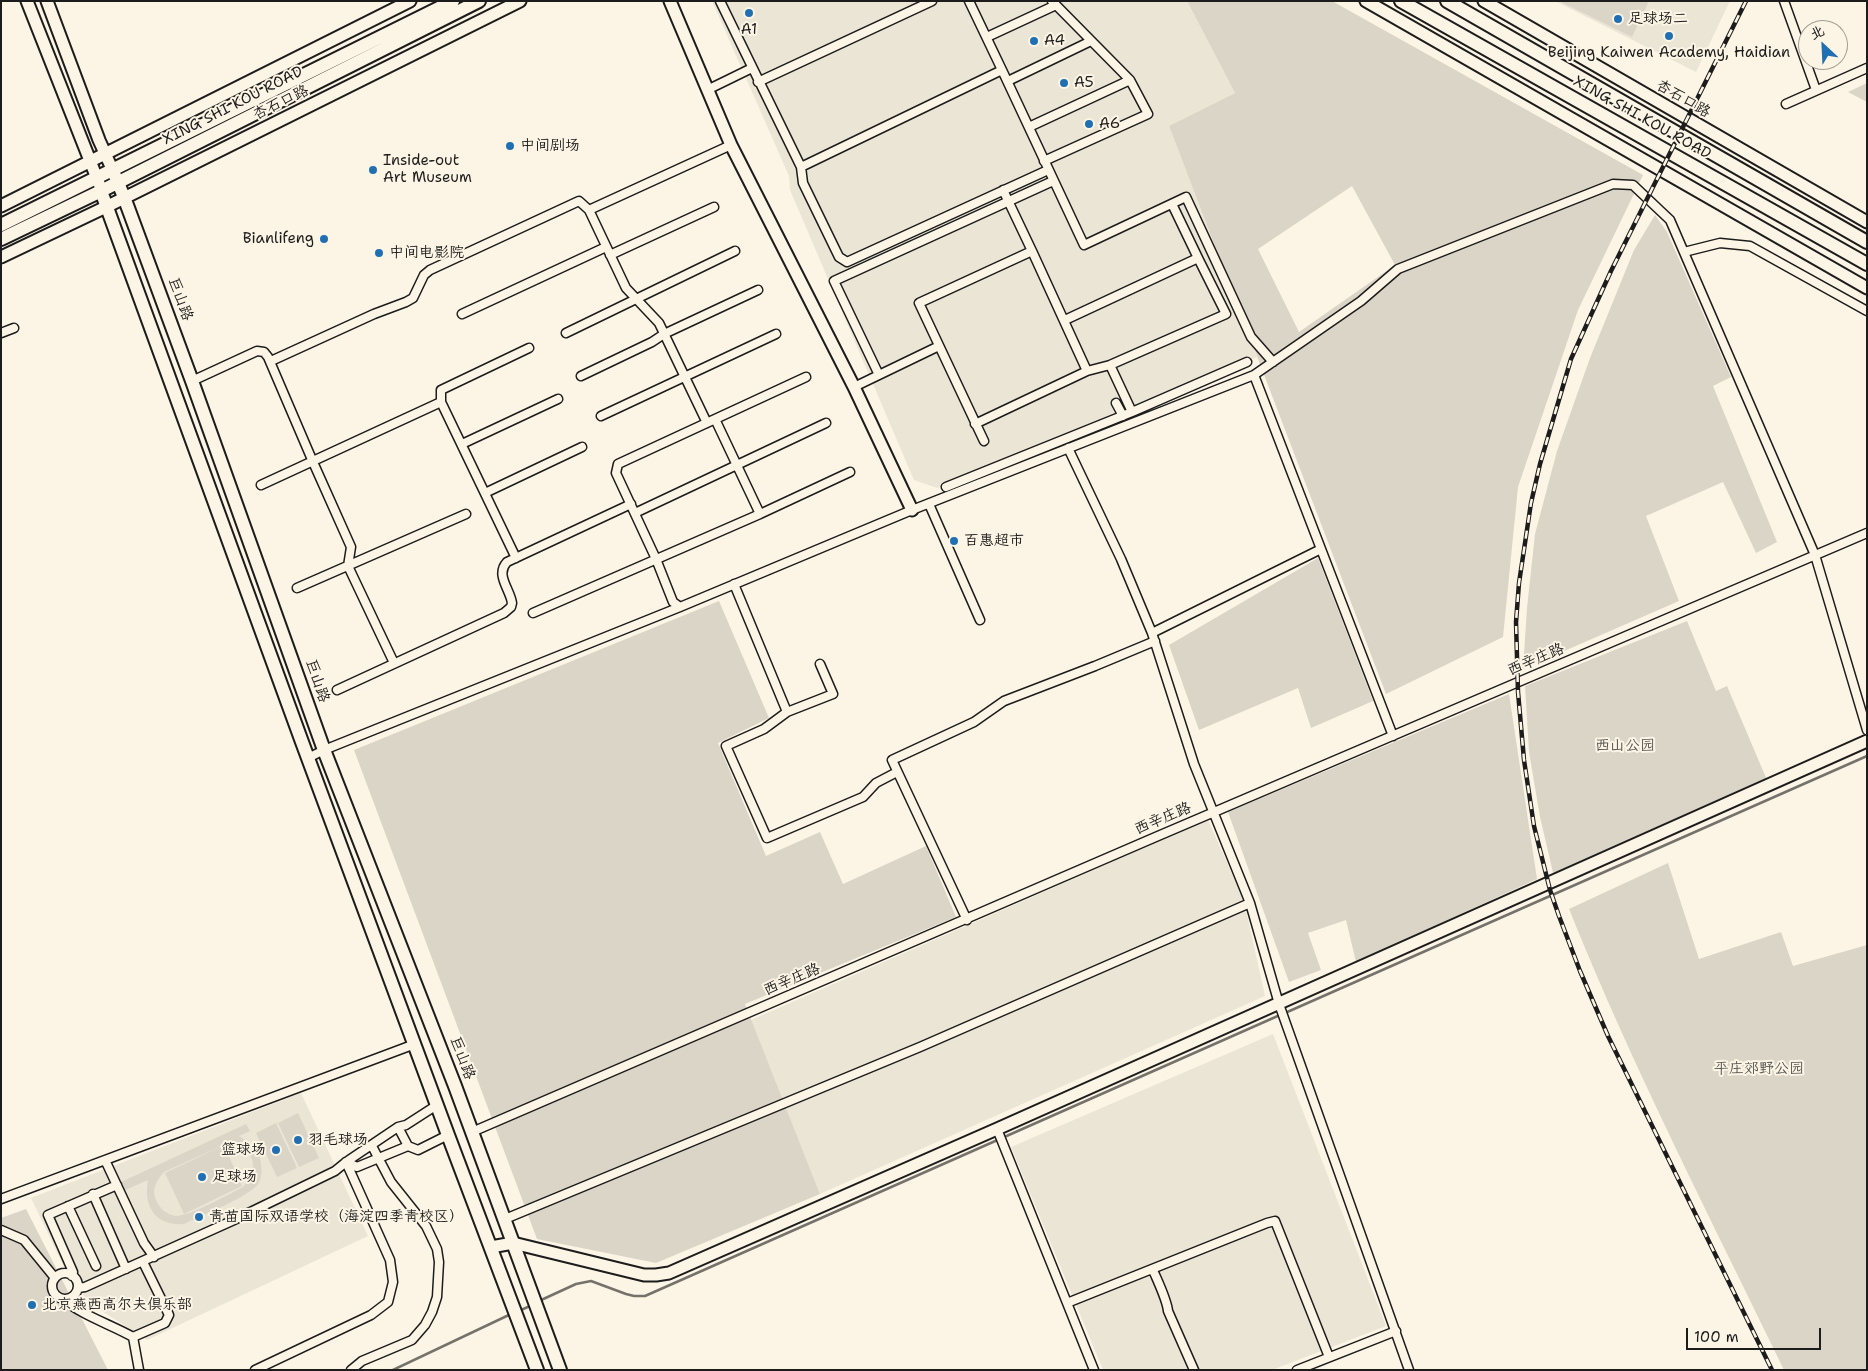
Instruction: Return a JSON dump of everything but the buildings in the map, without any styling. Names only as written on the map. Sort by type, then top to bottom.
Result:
[{"type":"main road","name":"XING SHI KOU ROAD","points":[[418,25],[453,1]]},
{"type":"main road","name":"XING SHI KOU ROAD","points":[[1,239],[102,191],[115,177],[418,25],[479,1]]},
{"type":"main road","name":"XING SHI KOU ROAD","points":[[1401,1],[1867,264]]},
{"type":"main road","name":"XING SHI KOU ROAD","points":[[1447,1],[1867,242]]},
{"type":"main road","name":"XING SHI KOU ROAD","points":[[1,225],[97,178],[115,177]]},
{"type":"main road","name":"巨山路","points":[[115,177],[192,381],[324,750],[472,1132],[560,1370]]},
{"type":"main road","points":[[102,191],[308,758],[537,1370]]},
{"type":"street","points":[[28,1],[102,191]]},
{"type":"street","name":"巨山路","points":[[46,1],[115,177]]},
{"type":"street","points":[[1,206],[411,1],[418,25]]},
{"type":"street","name":"杏石口路","points":[[1,257],[108,206],[520,1]]},
{"type":"street","points":[[670,1],[731,145],[854,387],[912,510]]},
{"type":"street","points":[[720,1],[801,167],[803,183],[839,257],[847,262],[1048,170]]},
{"type":"street","points":[[758,82],[932,1]]},
{"type":"street","points":[[969,1],[1084,245],[1186,197],[1251,337],[1273,362]]},
{"type":"street","points":[[1366,1],[1867,288]]},
{"type":"street","name":"杏石口路","points":[[1484,1],[1867,222]]},
{"type":"street","points":[[1784,1],[1816,90]]},
{"type":"street","points":[[987,37],[1054,3],[1130,80],[1148,114],[1044,161]]},
{"type":"street","points":[[1008,81],[1091,41]]},
{"type":"street","points":[[707,90],[752,68]]},
{"type":"street","points":[[1786,104],[1867,68]]},
{"type":"street","points":[[801,167],[1002,70]]},
{"type":"street","points":[[1029,127],[1130,80]]},
{"type":"street","points":[[588,210],[731,145]]},
{"type":"street","points":[[879,375],[834,281],[1054,181]]},
{"type":"street","points":[[308,758],[680,607],[912,510],[1254,375],[1361,301],[1398,269],[1614,184],[1633,185],[1670,220],[1815,555],[1867,730]]},
{"type":"street","points":[[1003,190],[1087,371]]},
{"type":"street","points":[[271,361],[374,314],[406,302],[413,298],[424,275],[443,263],[579,201],[588,210],[626,288],[659,323],[706,423]]},
{"type":"street","points":[[975,424],[1087,371],[1110,365],[1226,314],[1172,204]]},
{"type":"street","points":[[610,255],[714,207]]},
{"type":"street","points":[[1684,252],[1720,243],[1750,246],[1867,311]]},
{"type":"street","points":[[462,314],[606,247]]},
{"type":"street","points":[[566,333],[735,251]]},
{"type":"street","points":[[919,303],[1032,251]]},
{"type":"street","points":[[1064,320],[1198,258]]},
{"type":"street","points":[[581,376],[652,342],[664,334],[758,290]]},
{"type":"street","points":[[916,294],[984,442]]},
{"type":"street","points":[[1,333],[14,328]]},
{"type":"street","points":[[602,416],[776,334]]},
{"type":"street","points":[[854,387],[939,346]]},
{"type":"street","points":[[516,558],[441,402],[441,390],[529,348]]},
{"type":"street","points":[[192,381],[257,351],[264,352],[271,361],[312,462],[351,547],[348,566],[394,663]]},
{"type":"street","points":[[946,487],[1123,416],[1247,362]]},
{"type":"street","points":[[1110,365],[1132,412]]},
{"type":"street","points":[[1254,375],[1393,736]]},
{"type":"street","points":[[680,607],[673,602],[656,559],[616,474],[618,464],[806,377]]},
{"type":"street","points":[[462,444],[558,399]]},
{"type":"street","points":[[262,485],[441,402]]},
{"type":"street","points":[[1116,403],[1123,416]]},
{"type":"street","points":[[715,419],[760,514]]},
{"type":"street","points":[[634,513],[826,423]]},
{"type":"street","points":[[485,493],[582,447]]},
{"type":"street","points":[[1068,448],[1121,559],[1152,632],[1194,764],[1250,903],[1279,1004],[1409,1370]]},
{"type":"street","points":[[534,613],[760,514],[850,472]]},
{"type":"street","points":[[337,690],[508,611],[512,603],[501,571],[507,562],[630,504]]},
{"type":"street","points":[[928,504],[980,620]]},
{"type":"street","points":[[297,588],[466,514]]},
{"type":"street","name":"西辛庄路","points":[[472,1132],[1867,533]]},
{"type":"street","points":[[1152,632],[1321,549]]},
{"type":"street","points":[[734,584],[787,712]]},
{"type":"street","points":[[967,920],[892,760],[974,722],[1004,701],[1155,641]]},
{"type":"street","points":[[820,664],[833,694],[787,712],[764,729],[726,746],[767,838],[863,797],[876,782],[897,772]]},
{"type":"street","points":[[491,1247],[513,1243],[644,1275],[656,1276],[669,1273],[1279,1004],[1867,741]]},
{"type":"street","points":[[504,1219],[920,1046],[1250,903]]},
{"type":"street","points":[[1,1199],[415,1044]]},
{"type":"street","points":[[78,1288],[85,1287],[154,1257],[335,1171],[346,1162],[348,1164],[353,1156],[437,1105]]},
{"type":"street","points":[[398,1127],[408,1146],[418,1150],[448,1135]]},
{"type":"street","points":[[997,1129],[1094,1370]]},
{"type":"street","points":[[350,1370],[362,1361],[412,1340],[425,1325],[432,1312],[436,1297],[439,1262],[437,1249],[426,1226],[391,1182],[372,1146]]},
{"type":"street","points":[[346,1162],[357,1167],[408,1146]]},
{"type":"street","points":[[105,1160],[144,1243],[154,1257]]},
{"type":"street","points":[[255,1370],[371,1315],[388,1302],[393,1282],[390,1260],[346,1162]]},
{"type":"street","points":[[72,1276],[73,1272],[48,1215],[117,1185]]},
{"type":"street","points":[[93,1194],[126,1269]]},
{"type":"street","points":[[68,1206],[96,1266]]},
{"type":"street","points":[[1067,1303],[1275,1221],[1329,1357]]},
{"type":"street","points":[[1,1230],[24,1240],[56,1278]]},
{"type":"street","points":[[133,1337],[165,1323],[169,1315],[143,1262]]},
{"type":"street","points":[[1153,1270],[1162,1294],[1168,1303],[1168,1311],[1194,1370]]},
{"type":"street","points":[[63,1299],[71,1298],[78,1288],[77,1281],[72,1276],[65,1274],[56,1278],[52,1284],[56,1295],[76,1309],[110,1324],[133,1337]]},
{"type":"street","points":[[1297,1370],[1396,1331]]},
{"type":"street","points":[[133,1337],[139,1370]]},
{"type":"shaded area","points":[[712,1],[1187,1],[1235,93],[1169,126],[1257,357],[937,488],[914,480],[790,190],[789,176]]},
{"type":"shaded area","name":"Beijing Kaiwen Academy, Haidian","points":[[1555,1],[1730,1],[1696,72]]},
{"type":"shaded area","points":[[1208,820],[1244,901],[1265,996],[820,1194],[751,1020]]},
{"type":"shaded area","points":[[1273,1034],[1386,1326],[1272,1370],[1103,1370],[1011,1147]]},
{"type":"shaded area","name":"青苗国际双语学校（海淀四季青校区）","points":[[301,1093],[368,1236],[147,1340],[88,1302],[64,1267],[31,1198]]},
{"type":"green space","points":[[1187,1],[1332,1],[1643,175],[1578,310],[1518,487],[1503,637],[1386,694],[1169,126],[1235,93]],"holes":[[[1352,186],[1395,265],[1299,332],[1258,249]]]},
{"type":"green space","name":"足球场二","points":[[1559,1],[1649,1],[1632,37]]},
{"type":"green space","points":[[1867,83],[1867,102],[1848,92]]},
{"type":"green space","points":[[1655,215],[1667,232],[1731,377],[1713,386],[1777,542],[1756,553],[1723,482],[1646,516],[1679,601],[1523,669],[1535,534],[1557,451],[1590,358],[1634,250]]},
{"type":"green space","points":[[1318,558],[1373,701],[1311,728],[1298,688],[1199,730],[1169,645]]},
{"type":"green space","points":[[719,601],[769,718],[718,743],[766,856],[820,832],[843,884],[926,846],[956,917],[745,1004],[820,1194],[656,1263],[537,1239],[354,750]]},
{"type":"green space","name":"西山公园","points":[[1687,621],[1716,691],[1727,686],[1767,780],[1554,877],[1540,817],[1529,752],[1525,686]]},
{"type":"green space","points":[[1509,694],[1537,879],[1356,962],[1346,920],[1308,933],[1321,970],[1289,982],[1228,812]]},
{"type":"green space","name":"平庄郊野公园","points":[[1668,863],[1699,959],[1781,932],[1793,966],[1867,945],[1867,1370],[1784,1370],[1645,1084],[1569,909]]},
{"type":"green space","name":"羽毛球场","points":[[298,1113],[319,1158],[299,1167],[278,1123]]},
{"type":"green space","name":"篮球场","points":[[276,1123],[297,1168],[277,1177],[256,1133]]},
{"type":"green space","points":[[246,1124],[250,1131],[239,1136],[251,1144],[257,1151],[261,1167],[258,1184],[245,1195],[184,1224],[165,1222],[153,1212],[147,1198],[148,1180],[123,1191],[119,1183]],"holes":[[[228,1143],[244,1149],[252,1159],[252,1173],[243,1187],[210,1204],[182,1215],[170,1214],[159,1206],[154,1188],[164,1172]]]},
{"type":"green space","name":"足球场","points":[[224,1145],[242,1186],[184,1214],[165,1173]]},
{"type":"green space","points":[[26,1209],[108,1370],[1,1370],[1,1218]]},
{"type":"waterway","points":[[1285,1013],[1867,756]]},
{"type":"waterway","points":[[539,1301],[576,1284],[591,1281],[626,1294],[645,1296],[1280,1015]]},
{"type":"waterway","points":[[519,1311],[532,1305]]},
{"type":"waterway","points":[[393,1370],[511,1314]]},
{"type":"railway","points":[[1746,1],[1611,271],[1571,359],[1540,464],[1531,503],[1519,583],[1516,622],[1518,692],[1524,760],[1534,826],[1550,890],[1580,971],[1608,1036],[1772,1370]]},
{"type":"place","name":"A1","points":[[749,13]]},
{"type":"place","name":"足球场二","points":[[1618,19]]},
{"type":"place","name":"Beijing Kaiwen Academy, Haidian","points":[[1669,36]]},
{"type":"place","name":"A4","points":[[1034,41]]},
{"type":"place","name":"A5","points":[[1064,83]]},
{"type":"place","name":"A6","points":[[1089,124]]},
{"type":"place","name":"中间剧场","points":[[510,146]]},
{"type":"place","name":"Inside-out Art Museum","points":[[373,170]]},
{"type":"place","name":"Bianlifeng","points":[[324,239]]},
{"type":"place","name":"中间电影院","points":[[379,253]]},
{"type":"place","name":"百惠超市","points":[[954,541]]},
{"type":"place","name":"羽毛球场","points":[[298,1140]]},
{"type":"place","name":"篮球场","points":[[276,1150]]},
{"type":"place","name":"足球场","points":[[202,1177]]},
{"type":"place","name":"青苗国际双语学校（海淀四季青校区）","points":[[199,1217]]},
{"type":"place","name":"北京燕西高尔夫俱乐部","points":[[32,1305]]}]
